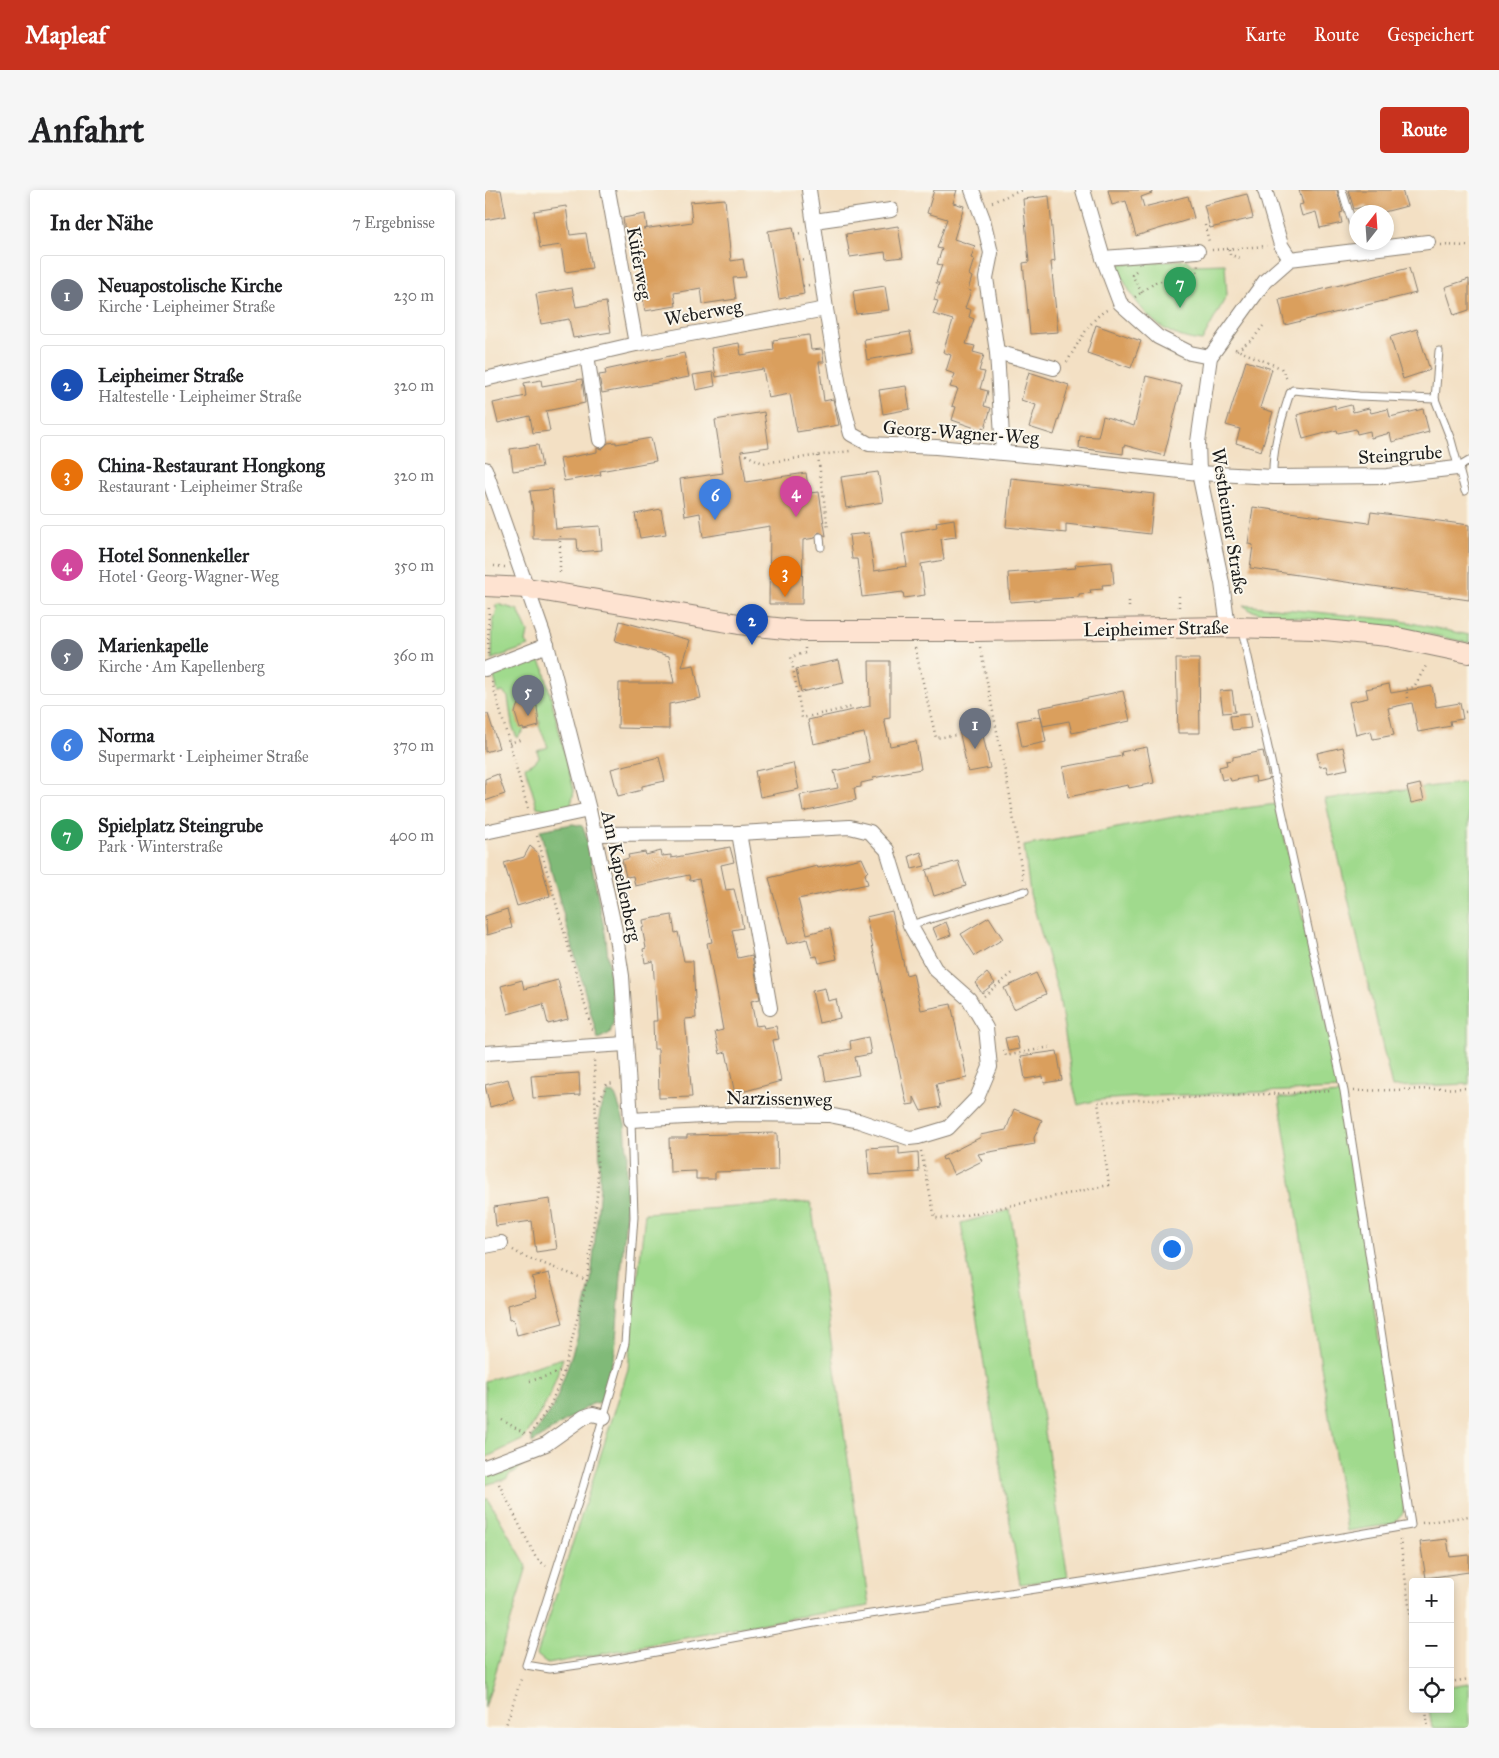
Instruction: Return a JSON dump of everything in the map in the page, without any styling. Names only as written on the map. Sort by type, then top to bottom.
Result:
[{"type":"main road","name":"Leipheimer Straße","points":[[487,593],[527,588],[739,624],[804,631],[913,632],[1234,627],[1314,629],[1388,636],[1469,653]]},
{"type":"street","name":"Küferweg","points":[[608,190],[635,344]]},
{"type":"street","points":[[809,190],[826,309],[841,392],[851,434]]},
{"type":"street","points":[[972,190],[979,208],[991,253],[986,278],[997,352],[1003,453]]},
{"type":"street","points":[[1083,190],[1103,258],[1120,303],[1159,337],[1190,353],[1210,357]]},
{"type":"street","points":[[1265,190],[1281,245],[1290,260],[1349,246]]},
{"type":"street","points":[[814,221],[891,210]]},
{"type":"street","points":[[1394,243],[1428,242]]},
{"type":"street","points":[[1103,258],[1205,251]]},
{"type":"street","name":"Westheimer Straße","points":[[1234,627],[1222,583],[1199,472],[1198,442],[1210,357],[1219,342],[1265,281],[1290,260]]},
{"type":"street","name":"Weberweg","points":[[485,379],[635,344],[826,309]]},
{"type":"street","points":[[997,352],[1054,368]]},
{"type":"street","points":[[587,355],[600,440]]},
{"type":"street","name":"Georg-Wagner-Weg","points":[[851,434],[869,444],[1003,453],[1199,472]]},
{"type":"street","name":"Steingrube","points":[[1199,472],[1273,476],[1387,476],[1463,465]]},
{"type":"street","name":"Am Kapellenberg","points":[[485,469],[547,645],[595,834],[615,931],[622,976],[631,1120]]},
{"type":"street","points":[[487,668],[547,645]]},
{"type":"street","points":[[485,832],[589,810]]},
{"type":"street","name":"Narzissenweg","points":[[595,834],[739,833],[850,827],[870,832],[887,850],[911,925],[935,969],[969,999],[986,1028],[989,1067],[977,1098],[948,1128],[918,1137],[909,1138],[859,1121],[829,1115],[739,1114],[631,1120]]},
{"type":"street","points":[[739,833],[770,1008]]},
{"type":"street","points":[[485,1053],[625,1044]]},
{"type":"street","points":[[485,1246],[501,1243]]},
{"type":"street","points":[[485,1468],[546,1444],[584,1417],[593,1414],[604,1417]]},
{"type":"lane","points":[[1342,190],[1349,214]]},
{"type":"lane","name":"Steingrube","points":[[1439,351],[1435,399],[1463,465]]},
{"type":"lane","points":[[1273,476],[1275,446],[1290,393],[1293,390],[1359,396],[1435,399]]},
{"type":"lane","points":[[1463,465],[1465,491]]},
{"type":"lane","points":[[821,537],[821,548]]},
{"type":"lane","points":[[631,1120],[634,1217],[625,1343],[604,1417],[526,1665],[551,1669],[612,1660],[831,1620],[1128,1576],[1411,1525],[1344,1091],[1234,627]]},
{"type":"lane","points":[[911,925],[1025,891]]},
{"type":"path","points":[[979,208],[1021,190]]},
{"type":"path","points":[[1205,224],[1205,251],[1281,245]]},
{"type":"path","points":[[1428,242],[1447,247],[1469,246]]},
{"type":"path","points":[[1229,249],[1230,255],[1241,258]]},
{"type":"path","points":[[1137,270],[1133,275],[1142,292]]},
{"type":"path","points":[[1054,368],[1067,363],[1083,336],[1102,312],[1133,299],[1156,282],[1197,274]]},
{"type":"path","points":[[1237,350],[1253,340],[1263,326]]},
{"type":"path","points":[[1219,342],[1281,368],[1293,390]]},
{"type":"path","points":[[746,455],[763,463],[850,451],[851,434]]},
{"type":"path","points":[[818,455],[829,534]]},
{"type":"path","points":[[560,535],[560,572]]},
{"type":"path","points":[[487,593],[487,668],[530,817]]},
{"type":"path","points":[[1129,594],[1129,607]]},
{"type":"path","points":[[1179,594],[1179,607]]},
{"type":"path","points":[[804,631],[805,653],[791,657],[802,718],[852,707]]},
{"type":"path","points":[[977,631],[1009,796],[1025,891]]},
{"type":"path","points":[[913,632],[914,647],[936,738],[956,735]]},
{"type":"path","points":[[1408,698],[1407,689],[1414,688],[1427,664]]},
{"type":"path","points":[[1465,712],[1469,711]]},
{"type":"path","points":[[509,743],[523,739]]},
{"type":"path","points":[[535,830],[595,1040]]},
{"type":"path","points":[[977,992],[982,997],[1015,971]]},
{"type":"path","points":[[1003,1046],[1006,1056],[1050,1047]]},
{"type":"path","points":[[527,1440],[550,1406],[564,1371],[574,1339],[587,1280],[598,1187],[594,1057]]},
{"type":"path","points":[[596,1110],[607,1084],[628,1083]]},
{"type":"path","points":[[918,1137],[935,1218],[952,1218],[1109,1185],[1099,1102],[1344,1091],[1469,1088]]},
{"type":"path","points":[[501,1243],[523,1256],[587,1280]]},
{"type":"path","points":[[530,1381],[564,1371]]},
{"type":"path","points":[[502,1420],[530,1435]]},
{"type":"path","points":[[499,1484],[536,1558],[555,1574]]},
{"type":"path","points":[[1411,1525],[1469,1516]]},
{"type":"path","points":[[1399,1527],[1411,1623]]},
{"type":"path","points":[[505,1728],[526,1665]]},
{"type":"path","points":[[1454,1681],[1469,1678]]},
{"type":"path","points":[[1426,1713],[1428,1728]]},
{"type":"green space","points":[[1187,260],[1193,265],[1225,264],[1227,295],[1202,341],[1172,333],[1148,316],[1130,292],[1116,264]]},
{"type":"green space","points":[[497,604],[518,610],[528,632],[526,642],[529,646],[492,659],[493,617],[495,617],[497,608],[495,607]]},
{"type":"green space","points":[[1243,605],[1397,620],[1469,635],[1469,643],[1395,627],[1262,614],[1250,610]]},
{"type":"green space","points":[[532,658],[539,660],[544,669],[574,791],[571,805],[565,810],[548,813],[547,809],[537,807],[525,767],[535,762],[539,757],[537,751],[548,747],[539,726],[540,721],[538,721],[528,702],[518,705],[524,730],[517,738],[512,725],[508,697],[503,692],[498,693],[493,672]]},
{"type":"green space","points":[[1469,782],[1469,1084],[1392,1087],[1325,799]]},
{"type":"green space","points":[[1277,804],[1341,1089],[1154,1096],[1098,1100],[1078,1105],[1059,996],[1030,894],[1024,846],[1179,816]]},
{"type":"green space","points":[[573,824],[582,826],[585,832],[606,938],[614,1020],[610,1033],[598,1039],[540,830]]},
{"type":"green space","points":[[607,1093],[615,1094],[625,1124],[627,1152],[626,1212],[615,1352],[601,1402],[592,1404],[532,1443],[532,1437],[554,1406],[577,1339],[591,1281],[600,1186],[599,1118],[601,1106]]},
{"type":"green space","points":[[1341,1094],[1404,1503],[1403,1513],[1394,1524],[1347,1531],[1279,1098]]},
{"type":"green space","points":[[811,1202],[869,1606],[791,1618],[548,1664],[537,1655],[628,1369],[645,1213]]},
{"type":"green space","points":[[1010,1210],[1068,1578],[1020,1584],[961,1223]]},
{"type":"green space","points":[[563,1358],[549,1398],[524,1439],[485,1458],[485,1381]]},
{"type":"green space","points":[[524,1458],[524,1463],[515,1473],[511,1473],[506,1479],[485,1485],[485,1473]]},
{"type":"green space","points":[[485,1499],[488,1499],[527,1566],[485,1708]]},
{"type":"green space","points":[[1469,1683],[1469,1728],[1432,1728],[1430,1713],[1454,1713],[1454,1685]]},
{"type":"building","points":[[485,190],[501,190],[506,216],[485,220]]},
{"type":"building","points":[[934,190],[957,190],[953,203],[964,206],[954,239],[975,246],[971,258],[974,259],[969,275],[972,277],[968,290],[971,291],[965,308],[971,310],[969,317],[974,319],[966,344],[975,346],[973,352],[984,355],[979,371],[985,372],[980,389],[988,391],[984,406],[991,408],[985,428],[982,427],[981,430],[952,420],[956,407],[952,406],[958,389],[950,387],[955,374],[946,371],[951,355],[943,352],[953,320],[933,314],[938,301],[934,300],[939,283],[936,283],[942,265],[937,264],[942,249],[937,248],[947,219],[927,213]]},
{"type":"building","points":[[1108,190],[1151,190],[1152,193],[1141,197],[1144,207],[1188,196],[1194,218],[1136,236],[1126,201],[1112,205]]},
{"type":"building","points":[[1299,190],[1337,190],[1343,212],[1340,213],[1342,223],[1320,228],[1316,212],[1302,216],[1299,205],[1303,204]]},
{"type":"building","points":[[1348,190],[1402,190],[1407,206],[1394,209],[1394,205],[1353,205]]},
{"type":"building","points":[[1247,194],[1253,218],[1210,228],[1204,205]]},
{"type":"building","points":[[1049,196],[1055,261],[1051,262],[1058,332],[1030,334],[1023,263],[1029,262],[1023,199]]},
{"type":"building","points":[[725,199],[731,261],[743,259],[746,277],[733,278],[736,299],[703,304],[701,288],[674,293],[676,306],[645,311],[641,286],[648,285],[639,230],[625,232],[623,218],[645,214],[647,228],[643,229],[692,222],[690,202]]},
{"type":"building","points":[[566,206],[570,235],[586,233],[592,268],[565,272],[561,245],[540,248],[534,211]]},
{"type":"building","points":[[898,226],[903,257],[886,259],[885,252],[850,257],[846,234]]},
{"type":"building","points":[[793,227],[804,294],[779,299],[768,231]]},
{"type":"building","points":[[1409,268],[1416,293],[1285,325],[1279,300]]},
{"type":"building","points":[[1469,279],[1469,310],[1454,315],[1445,287]]},
{"type":"building","points":[[885,286],[889,310],[856,314],[853,291]]},
{"type":"building","points":[[572,288],[576,307],[606,302],[611,332],[573,338],[569,319],[541,324],[536,294]]},
{"type":"building","points":[[1096,325],[1141,341],[1131,368],[1087,353]]},
{"type":"building","points":[[1417,329],[1430,370],[1403,379],[1390,337]]},
{"type":"building","points":[[910,332],[914,352],[867,360],[864,339]]},
{"type":"building","points":[[809,335],[811,350],[822,349],[824,362],[819,362],[824,401],[833,399],[839,425],[797,432],[790,394],[768,398],[763,369],[716,377],[711,348],[739,343],[741,355],[774,350],[773,340]]},
{"type":"building","points":[[684,353],[689,377],[602,393],[599,375],[606,374],[605,370]]},
{"type":"building","points":[[1246,361],[1272,369],[1260,408],[1273,412],[1261,451],[1236,443],[1240,429],[1226,425]]},
{"type":"building","points":[[713,372],[715,386],[696,390],[693,375]]},
{"type":"building","points":[[1029,372],[1069,385],[1054,435],[1029,427],[1036,405],[1021,400]]},
{"type":"building","points":[[1146,376],[1182,385],[1164,456],[1124,445],[1123,454],[1079,448],[1080,436],[1098,437],[1103,416],[1134,426]]},
{"type":"building","points":[[582,379],[585,403],[546,411],[550,431],[533,433],[530,416],[498,423],[493,403],[526,396],[524,383],[541,380],[542,386]]},
{"type":"building","points":[[906,386],[910,409],[883,414],[879,390]]},
{"type":"building","points":[[1335,405],[1335,409],[1351,405],[1353,412],[1369,408],[1371,413],[1388,409],[1390,417],[1423,409],[1429,432],[1392,442],[1390,433],[1371,438],[1370,431],[1357,434],[1356,429],[1338,433],[1337,430],[1303,439],[1297,415]]},
{"type":"building","points":[[764,412],[769,447],[741,451],[746,482],[806,473],[809,493],[819,492],[826,536],[819,532],[815,538],[803,540],[802,604],[769,604],[770,526],[703,537],[700,513],[685,516],[680,479],[723,473],[715,420]]},
{"type":"building","points":[[651,438],[656,461],[600,471],[601,475],[564,481],[560,459],[597,452],[597,448],[602,449],[608,443],[616,442],[616,444]]},
{"type":"building","points":[[538,445],[542,467],[513,471],[510,449]]},
{"type":"building","points":[[878,472],[883,502],[846,508],[841,477]]},
{"type":"building","points":[[1011,478],[1154,494],[1150,534],[1066,524],[1066,533],[1006,527]]},
{"type":"building","points":[[552,489],[556,529],[600,526],[602,550],[578,552],[577,539],[533,539],[533,511],[530,491]]},
{"type":"building","points":[[1253,507],[1369,523],[1371,512],[1469,525],[1469,600],[1250,568],[1253,545],[1248,544]]},
{"type":"building","points":[[661,509],[666,534],[640,538],[635,514]]},
{"type":"building","points":[[954,519],[956,537],[941,539],[944,560],[921,564],[925,595],[904,598],[903,592],[862,597],[857,559],[852,559],[849,535],[869,533],[874,571],[907,566],[902,533],[937,527],[936,522]]},
{"type":"building","points":[[1112,562],[1114,584],[1102,585],[1103,589],[1090,590],[1091,593],[1079,594],[1079,597],[1010,602],[1008,573],[1076,568],[1075,565]]},
{"type":"building","points":[[620,621],[690,640],[682,667],[694,665],[701,698],[669,704],[669,729],[618,728],[619,683],[674,683],[669,656],[615,641]]},
{"type":"building","points":[[1176,659],[1199,659],[1200,733],[1178,733]]},
{"type":"building","points":[[839,660],[844,683],[801,692],[796,669]]},
{"type":"building","points":[[869,661],[890,661],[890,718],[884,719],[890,746],[916,741],[921,769],[873,778],[874,780],[861,783],[861,787],[854,788],[856,800],[803,812],[800,795],[838,788],[834,771],[870,763],[864,733],[813,744],[808,720],[870,706]]},
{"type":"building","points":[[1389,684],[1391,693],[1432,686],[1436,707],[1460,703],[1463,719],[1450,721],[1451,726],[1418,732],[1412,703],[1388,708],[1394,735],[1373,739],[1371,731],[1356,735],[1349,702],[1368,698],[1366,689]]},
{"type":"building","points":[[1232,690],[1235,712],[1223,713],[1220,691]]},
{"type":"building","points":[[1123,691],[1130,721],[1072,733],[1069,721],[1043,726],[1039,708]]},
{"type":"building","points":[[523,701],[537,706],[539,726],[524,730],[523,728],[520,729],[515,713],[517,706]]},
{"type":"building","points":[[485,714],[488,714],[499,748],[485,752]]},
{"type":"building","points":[[1249,714],[1251,728],[1232,730],[1230,716]]},
{"type":"building","points":[[1041,716],[1046,742],[1022,747],[1017,721]]},
{"type":"building","points":[[981,726],[990,768],[968,772],[959,730]]},
{"type":"building","points":[[1147,747],[1154,783],[1129,788],[1128,785],[1068,797],[1063,767],[1122,756],[1121,752]]},
{"type":"building","points":[[1343,747],[1348,769],[1328,773],[1326,766],[1320,767],[1317,753]]},
{"type":"building","points":[[1263,751],[1269,779],[1256,782],[1255,776],[1231,781],[1230,778],[1222,780],[1219,767],[1227,765],[1226,761],[1233,760],[1233,757]]},
{"type":"building","points":[[659,757],[665,781],[642,786],[642,790],[618,796],[611,769]]},
{"type":"building","points":[[793,763],[799,789],[760,797],[755,771]]},
{"type":"building","points":[[498,774],[505,794],[485,801],[485,779]]},
{"type":"building","points":[[1420,784],[1424,800],[1411,803],[1407,787]]},
{"type":"building","points":[[530,846],[538,853],[550,896],[517,906],[504,863],[524,857]]},
{"type":"building","points":[[730,847],[734,862],[721,865],[726,890],[734,889],[741,916],[743,928],[732,930],[738,958],[752,955],[760,999],[751,1001],[756,1026],[763,1025],[764,1028],[776,1026],[779,1039],[773,1040],[781,1081],[735,1094],[726,1052],[720,1054],[715,1032],[723,1030],[707,943],[712,942],[699,879],[690,881],[689,875],[635,886],[633,876],[626,877],[622,860],[629,858],[628,855],[645,852],[646,855],[661,851],[662,856],[671,855],[671,858]]},
{"type":"building","points":[[921,852],[925,866],[912,869],[909,856]]},
{"type":"building","points":[[862,858],[868,871],[865,874],[868,884],[798,899],[807,934],[830,928],[837,959],[819,963],[817,956],[812,957],[807,939],[787,944],[769,878],[817,866],[818,868]]},
{"type":"building","points":[[958,861],[966,886],[934,896],[926,870]]},
{"type":"building","points":[[507,909],[512,928],[487,935],[485,916]]},
{"type":"building","points":[[892,911],[906,975],[913,973],[921,1010],[951,1004],[967,1078],[936,1084],[941,1107],[921,1111],[914,1097],[914,1104],[907,1105],[866,917]]},
{"type":"building","points":[[672,915],[675,933],[678,932],[684,961],[693,961],[696,1018],[685,1019],[692,1097],[659,1098],[658,1049],[654,1049],[653,1021],[657,1021],[653,961],[645,963],[643,949],[646,948],[642,928],[644,927],[643,920]]},
{"type":"building","points":[[989,917],[1003,939],[975,956],[961,934]]},
{"type":"building","points":[[946,922],[951,935],[938,940],[933,928]]},
{"type":"building","points":[[987,973],[995,983],[982,993],[975,983]]},
{"type":"building","points":[[1036,973],[1046,994],[1014,1009],[1004,988]]},
{"type":"building","points":[[522,980],[524,989],[558,980],[568,1019],[548,1024],[543,1004],[508,1014],[501,986]]},
{"type":"building","points":[[825,988],[828,1001],[836,999],[840,1018],[819,1023],[812,991]]},
{"type":"building","points":[[1016,1036],[1019,1049],[1008,1051],[1005,1038]]},
{"type":"building","points":[[868,1037],[871,1054],[855,1057],[859,1075],[826,1081],[821,1055],[851,1049],[850,1041]]},
{"type":"building","points":[[1057,1051],[1062,1080],[1044,1083],[1043,1076],[1025,1079],[1021,1056]]},
{"type":"building","points":[[579,1073],[580,1095],[533,1098],[531,1076]]},
{"type":"building","points":[[508,1079],[514,1100],[490,1107],[485,1085]]},
{"type":"building","points":[[1014,1109],[1042,1120],[1034,1138],[1035,1144],[978,1154],[982,1161],[954,1175],[946,1159],[943,1160],[942,1157],[981,1137],[980,1135],[1006,1130]]},
{"type":"building","points":[[777,1133],[778,1170],[715,1172],[715,1179],[696,1179],[696,1171],[670,1172],[669,1138],[687,1138],[687,1135]]},
{"type":"building","points":[[899,1146],[899,1154],[918,1152],[919,1172],[869,1175],[867,1148]]},
{"type":"building","points":[[550,1199],[557,1249],[536,1252],[532,1221],[496,1226],[494,1207]]},
{"type":"building","points":[[549,1273],[563,1323],[517,1335],[513,1319],[509,1320],[507,1305],[537,1297],[532,1277]]},
{"type":"building","points":[[1447,1539],[1450,1557],[1469,1555],[1469,1572],[1426,1578],[1420,1542]]},
{"type":"place","name":"Spielplatz Steingrube","points":[[1180,308]]},
{"type":"place","name":"Hotel Sonnenkeller","points":[[796,517]]},
{"type":"place","name":"Norma","points":[[715,520]]},
{"type":"place","name":"China-Restaurant Hongkong","points":[[785,597]]},
{"type":"place","name":"Leipheimer Straße","points":[[752,645]]},
{"type":"place","name":"Marienkapelle","points":[[528,716]]},
{"type":"place","name":"Neuapostolische Kirche","points":[[975,749]]}]
